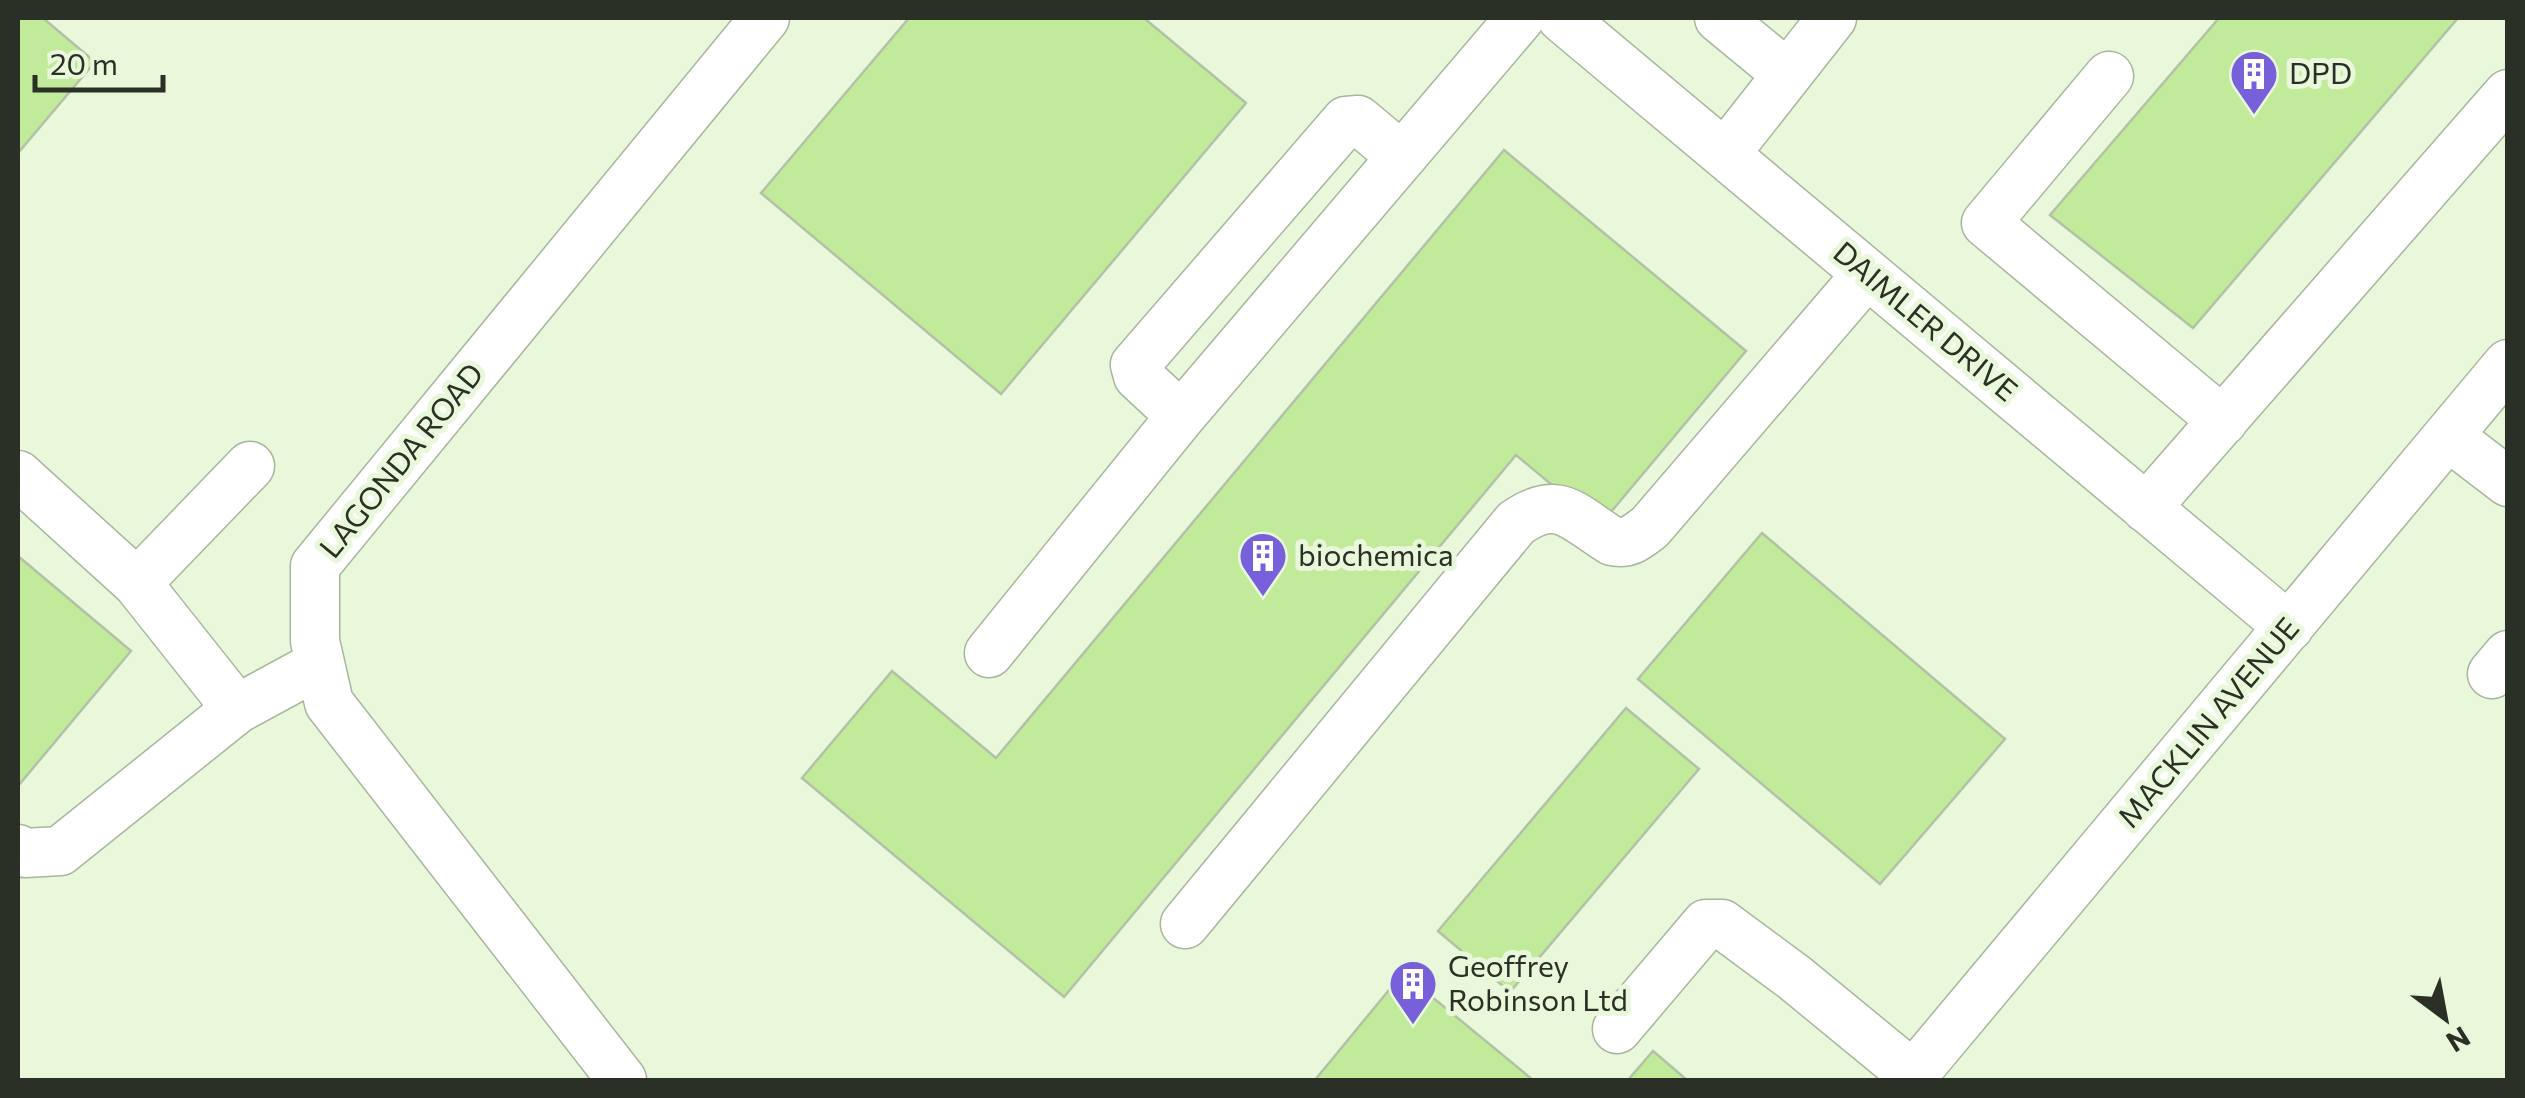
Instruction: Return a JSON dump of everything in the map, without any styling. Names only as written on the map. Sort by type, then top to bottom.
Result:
[{"type":"street","name":"LAGONDA ROAD","points":[[622,1080],[329,703],[315,641],[315,566],[765,18]]},
{"type":"street","points":[[989,653],[1182,416],[1520,18]]},
{"type":"street","name":"DAIMLER DRIVE","points":[[1562,18],[2289,627]]},
{"type":"street","points":[[1719,18],[1787,74]]},
{"type":"street","points":[[1725,154],[1832,18]]},
{"type":"street","points":[[2109,76],[1986,223],[2222,421]]},
{"type":"street","points":[[2146,508],[2508,94]]},
{"type":"street","points":[[1182,416],[1138,376],[1136,364],[1346,121],[1358,120],[1400,156]]},
{"type":"street","points":[[1186,924],[1516,522],[1544,507],[1559,508],[1612,541],[1634,540],[1650,527],[1867,274]]},
{"type":"street","name":"MACKLIN AVENUE","points":[[1911,1078],[2508,364]]},
{"type":"street","points":[[2448,436],[2508,482]]},
{"type":"street","points":[[136,583],[250,466]]},
{"type":"street","points":[[18,475],[136,583],[237,710]]},
{"type":"street","points":[[18,849],[25,853],[60,852],[237,710],[320,664]]},
{"type":"street","points":[[1617,1029],[1706,924],[1722,924],[1795,978],[1911,1078]]},
{"type":"building","points":[[18,18],[43,18],[95,62],[18,153]]},
{"type":"building","points":[[909,18],[1144,18],[1246,103],[1001,394],[761,193]]},
{"type":"building","name":"DPD","points":[[2219,18],[2458,18],[2193,328],[2050,215]]},
{"type":"building","name":"biochemica","points":[[1504,150],[1746,351],[1600,525],[1516,455],[1064,997],[802,778],[892,671],[996,758]]},
{"type":"building","points":[[1762,533],[2005,739],[1880,884],[1638,679]]},
{"type":"building","points":[[18,556],[131,651],[18,786]]},
{"type":"building","points":[[1626,708],[1699,769],[1510,992],[1438,931]]},
{"type":"building","name":"Geoffrey Robinson Ltd","points":[[1403,973],[1533,1080],[1315,1080]]},
{"type":"building","name":"Geoffrey Robinson Ltd","points":[[1653,1051],[1687,1080],[1628,1080]]},
{"type":"place","name":"DPD","points":[[2254,116]]},
{"type":"place","name":"biochemica","points":[[1263,598]]},
{"type":"place","name":"Geoffrey Robinson Ltd","points":[[1413,1026]]}]
